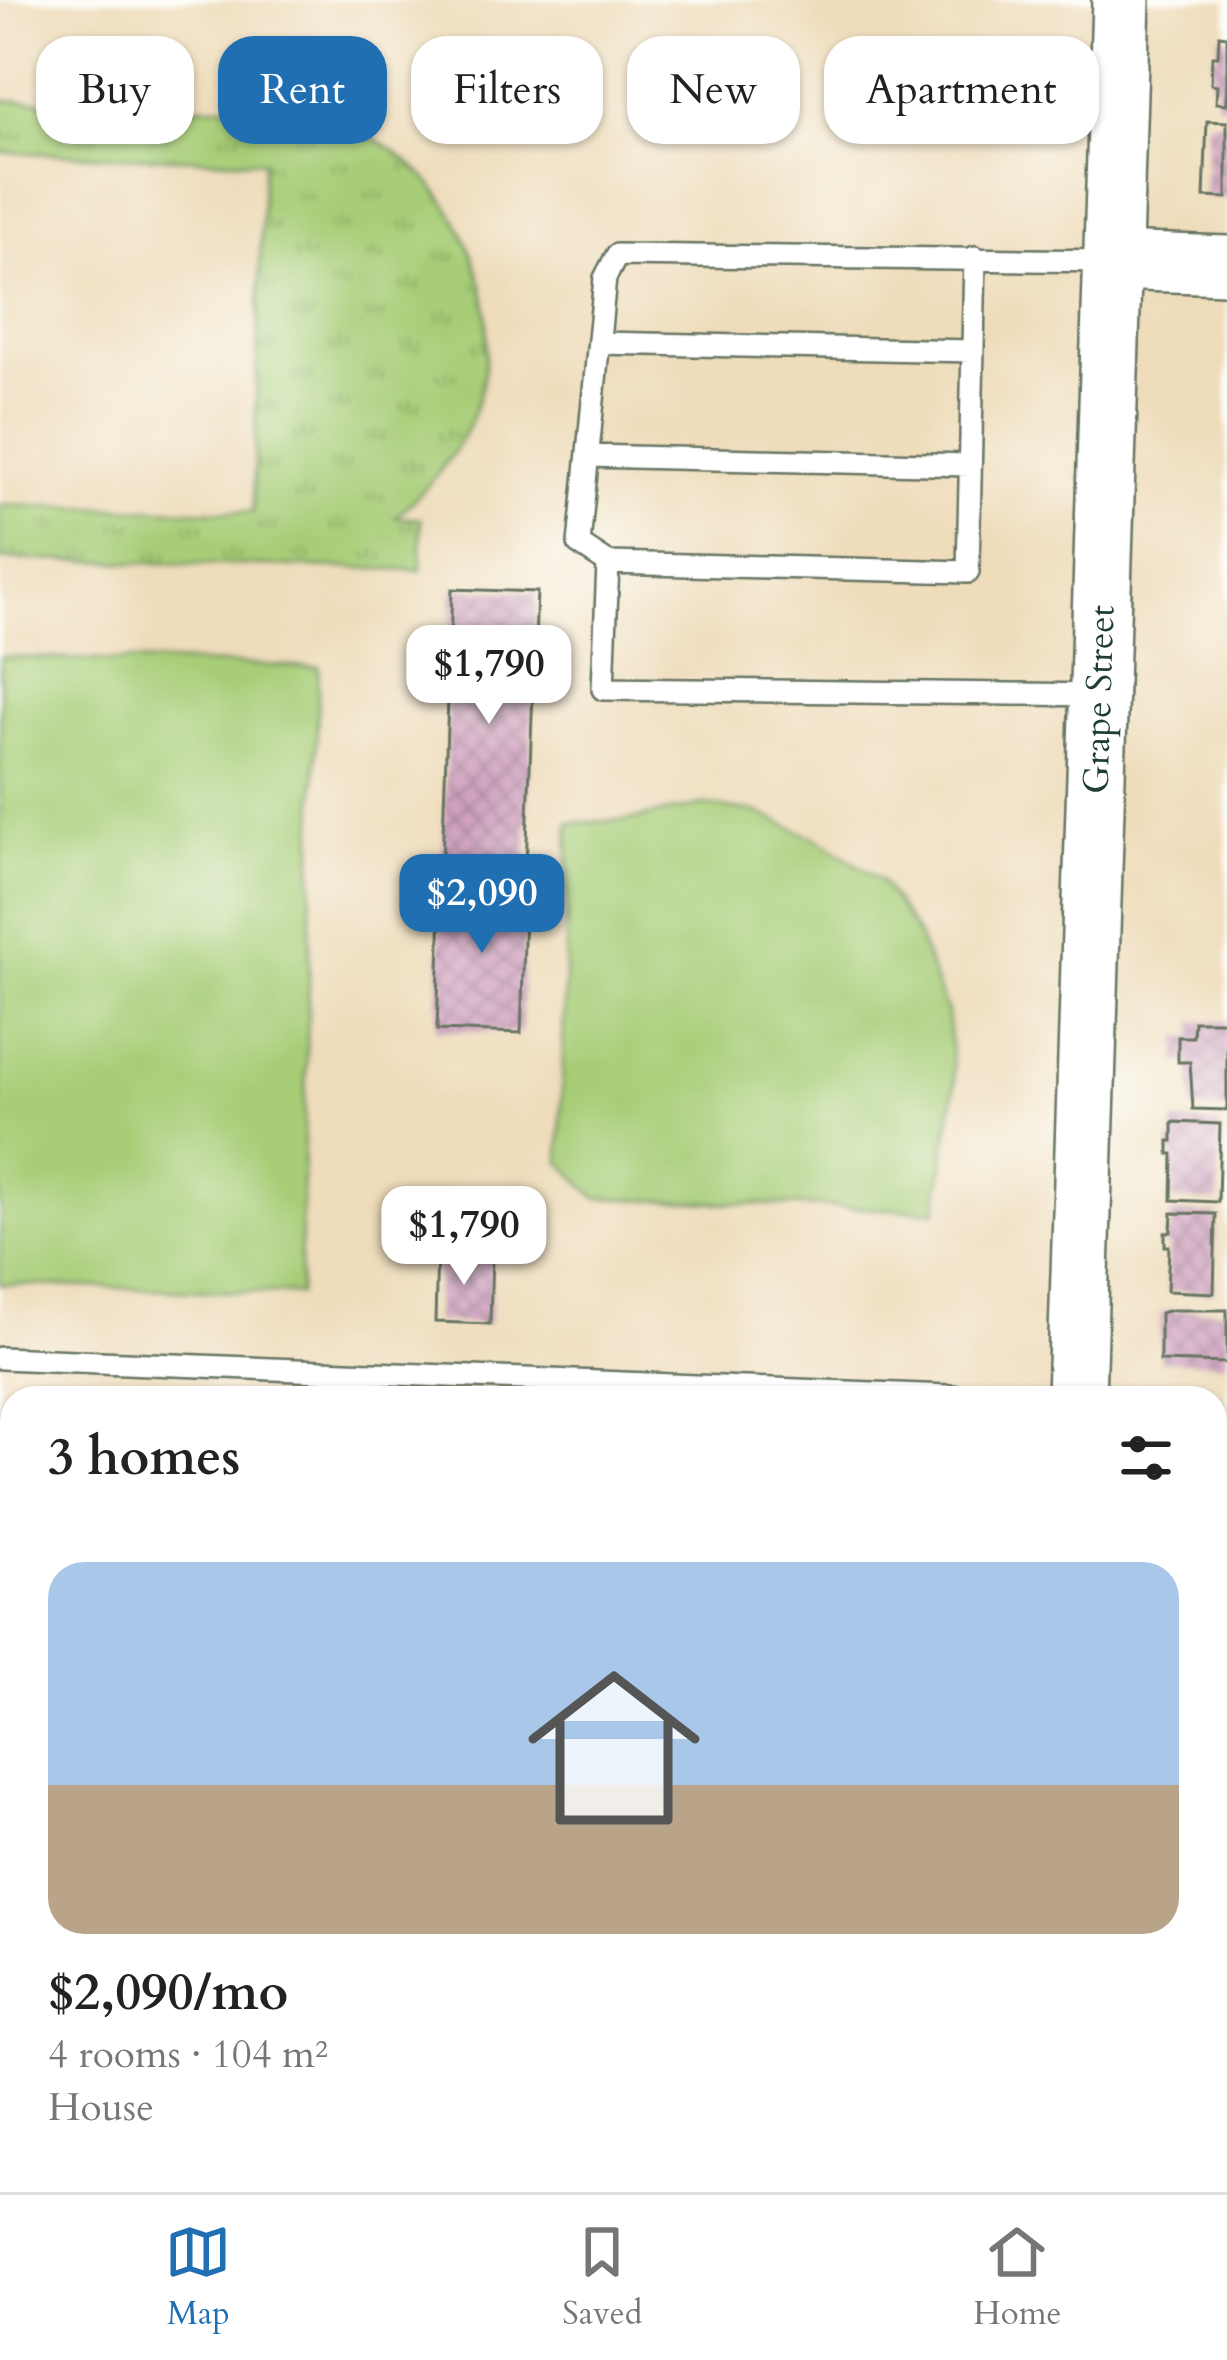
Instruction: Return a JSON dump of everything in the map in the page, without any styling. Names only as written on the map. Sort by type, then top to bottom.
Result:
[{"type":"street","name":"Grape Street","points":[[1076,1386],[1121,0]]},
{"type":"street","points":[[1113,261],[1227,265]]},
{"type":"lane","points":[[975,257],[968,572],[608,563],[579,544],[605,278],[617,255],[975,257],[1113,261]]},
{"type":"lane","points":[[599,343],[973,351]]},
{"type":"lane","points":[[587,456],[970,464]]},
{"type":"lane","points":[[608,563],[603,688],[1099,695]]},
{"type":"lane","points":[[0,1358],[699,1386]]},
{"type":"green space","points":[[0,100],[36,101],[36,144],[194,144],[194,106],[218,106],[218,144],[382,144],[413,167],[448,207],[479,274],[487,351],[467,429],[438,474],[396,517],[421,519],[421,570],[0,559],[0,505],[253,512],[263,161],[0,152]]},
{"type":"green space","points":[[0,657],[319,667],[299,1294],[0,1284]]},
{"type":"green space","points":[[704,805],[756,812],[820,840],[880,880],[917,934],[947,1013],[955,1084],[936,1211],[596,1198],[560,1161],[569,823],[629,820]]},
{"type":"building","points":[[1219,35],[1227,36],[1227,104],[1216,103],[1217,85],[1211,84]]},
{"type":"building","points":[[1207,121],[1227,122],[1227,198],[1204,197]]},
{"type":"building","points":[[452,589],[537,592],[526,866],[442,863]]},
{"type":"building","points":[[442,879],[526,882],[521,1033],[437,1030]]},
{"type":"building","points":[[1194,1021],[1227,1021],[1227,1110],[1193,1109],[1190,1062],[1178,1062],[1178,1037],[1193,1037]]},
{"type":"building","points":[[1173,1122],[1220,1124],[1218,1202],[1172,1200],[1169,1141],[1173,1141]]},
{"type":"building","points":[[1172,1213],[1216,1214],[1214,1293],[1167,1291],[1165,1232],[1171,1232]]},
{"type":"building","points":[[437,1251],[492,1253],[490,1324],[435,1322]]},
{"type":"building","points":[[1227,1310],[1227,1363],[1160,1361],[1160,1313]]}]
